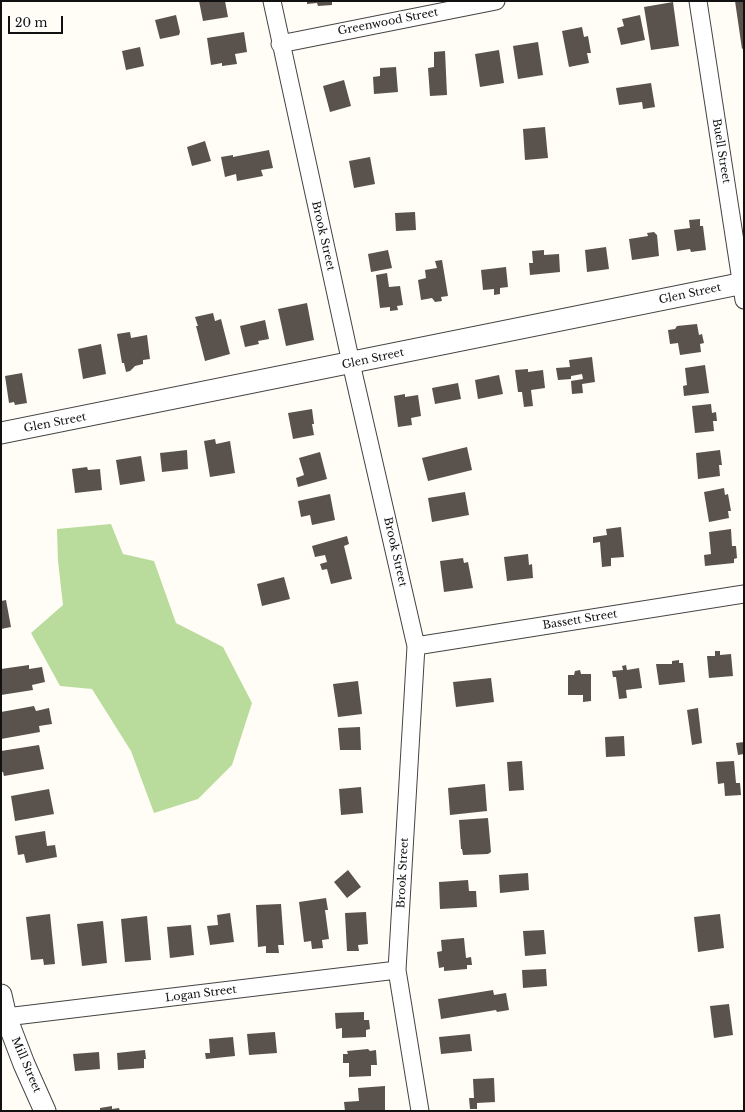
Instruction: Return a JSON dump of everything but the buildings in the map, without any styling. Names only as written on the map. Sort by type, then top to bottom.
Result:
[{"type":"street","name":"Brook Street","points":[[272,1],[280,44],[416,646],[397,970],[420,1111]]},
{"type":"street","name":"Greenwood Street","points":[[280,44],[496,1]]},
{"type":"street","name":"Buell Street","points":[[698,1],[743,289]]},
{"type":"street","name":"Glen Street","points":[[1,434],[352,363],[743,289]]},
{"type":"street","name":"Bassett Street","points":[[416,646],[744,594]]},
{"type":"street","name":"Logan Street","points":[[6,1017],[397,970]]},
{"type":"street","name":"Mill Street","points":[[1,995],[6,1017],[24,1064],[45,1111]]},
{"type":"green space","points":[[111,524],[123,554],[154,561],[176,623],[223,647],[252,703],[232,765],[198,799],[154,813],[131,751],[92,689],[60,686],[31,633],[63,605],[58,561],[57,529]]}]
